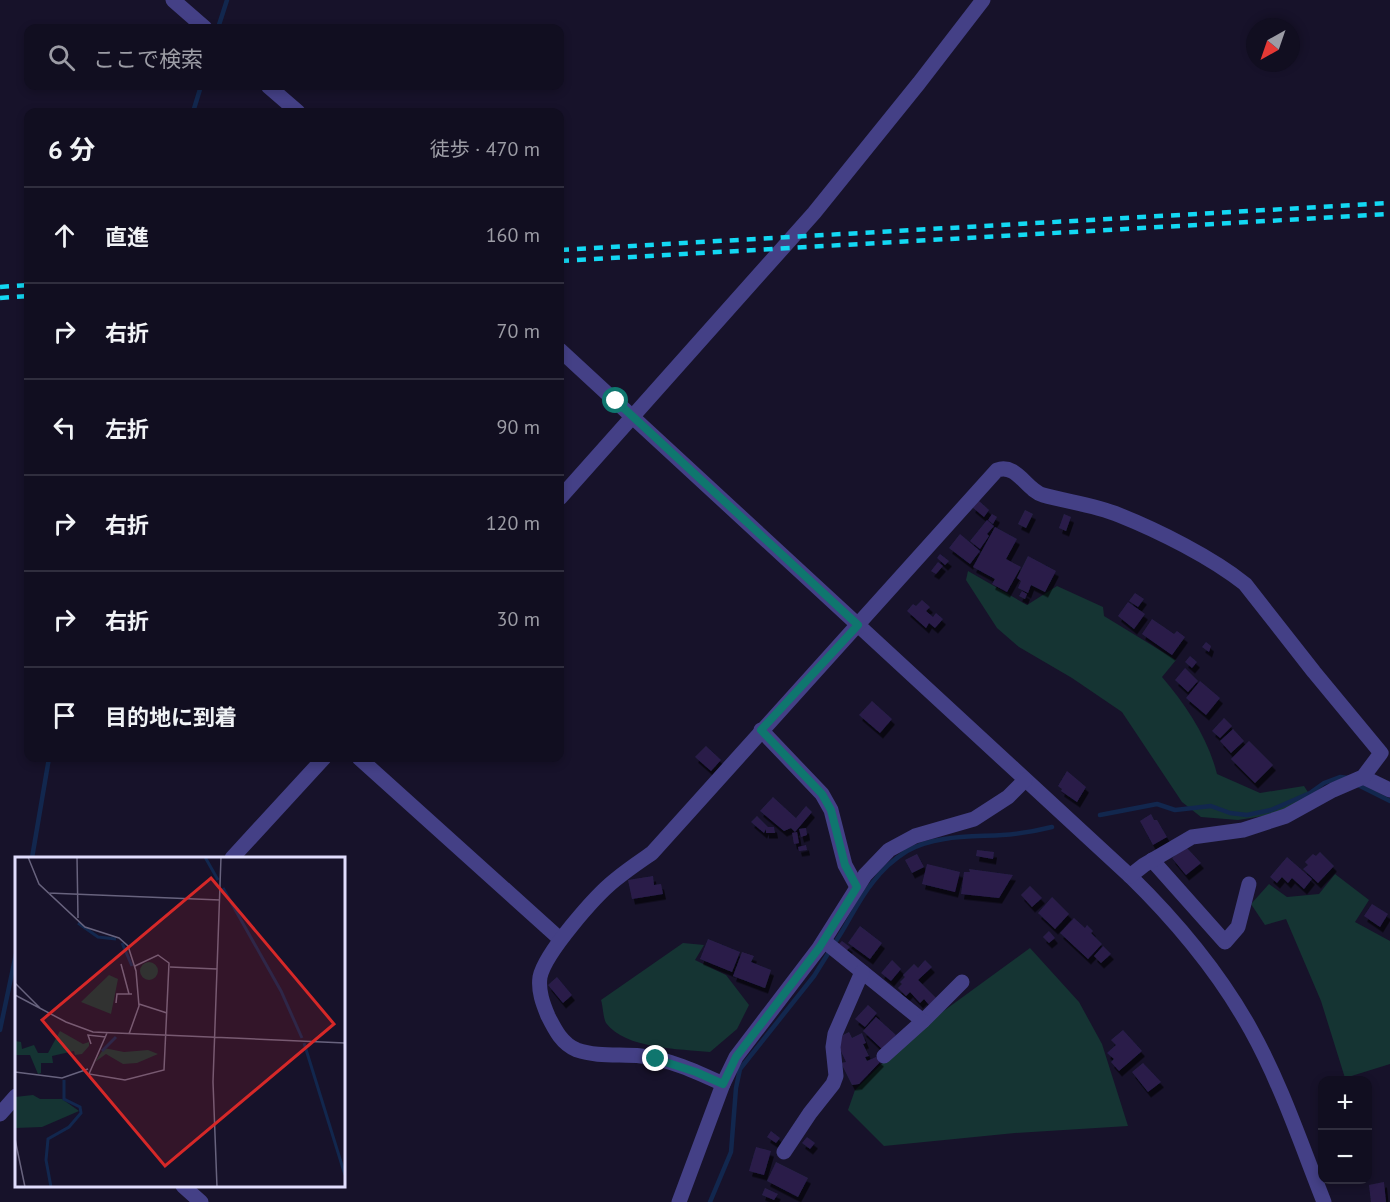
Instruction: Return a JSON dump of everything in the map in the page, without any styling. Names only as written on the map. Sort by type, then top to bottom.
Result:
[{"type":"street","points":[[173,0],[200,24]]},
{"type":"street","points":[[564,494],[814,213],[983,0]]},
{"type":"street","points":[[273,90],[293,108]]},
{"type":"street","points":[[564,354],[1130,876],[1188,938],[1222,982],[1251,1031],[1281,1091],[1324,1202]]},
{"type":"street","points":[[723,1084],[669,1062],[643,1056],[589,1053],[565,1043],[551,1022],[539,989],[540,976],[546,961],[560,939],[612,881],[652,853],[997,470],[1013,471],[1040,494],[1119,515],[1196,552],[1231,573],[1245,584],[1314,672],[1382,753],[1363,777],[1333,790],[1286,816],[1243,830],[1192,837],[1152,860],[1130,876]]},
{"type":"street","points":[[761,730],[822,794],[831,810],[845,865],[857,887]]},
{"type":"street","points":[[233,857],[320,762]]},
{"type":"street","points":[[362,762],[560,939]]},
{"type":"street","points":[[1363,777],[1390,790]]},
{"type":"street","points":[[679,1202],[723,1084],[736,1057],[824,941],[857,887],[889,850],[915,836],[974,819],[1008,797],[1025,780]]},
{"type":"street","points":[[1152,860],[1225,942]]},
{"type":"street","points":[[1206,961],[1238,927],[1249,884]]},
{"type":"street","points":[[824,941],[923,1021]]},
{"type":"street","points":[[784,1152],[833,1084],[836,1076],[833,1047],[835,1034],[862,972]]},
{"type":"street","points":[[884,1056],[962,982]]},
{"type":"street","points":[[0,1114],[15,1097]]},
{"type":"street","points":[[185,1187],[201,1202]]},
{"type":"green space","points":[[968,571],[1027,605],[1057,586],[1103,607],[1104,616],[1176,660],[1162,677],[1195,722],[1208,748],[1217,774],[1260,793],[1304,786],[1311,797],[1275,814],[1238,820],[1201,817],[1182,802],[1122,712],[1072,678],[1019,647],[997,628],[966,580]]},
{"type":"green space","points":[[1335,874],[1369,900],[1355,922],[1390,941],[1390,1064],[1351,1076],[1344,1076],[1321,1001],[1286,919],[1265,925],[1251,904],[1269,884],[1287,897],[1319,894]]},
{"type":"green space","points":[[683,943],[704,945],[695,960],[726,975],[749,1005],[737,1029],[710,1052],[639,1043],[615,1032],[604,1018],[601,1000]]},
{"type":"green space","points":[[1030,948],[1079,1002],[1102,1044],[1128,1126],[1015,1133],[884,1146],[848,1110],[855,1090],[912,1034]]},
{"type":"building","points":[[978,500],[989,510],[984,517],[972,507]]},
{"type":"building","points":[[1025,510],[1033,514],[1026,528],[1018,524]]},
{"type":"building","points":[[992,514],[997,517],[993,524],[988,520]]},
{"type":"building","points":[[1064,514],[1071,517],[1066,531],[1059,528]]},
{"type":"building","points":[[987,520],[994,526],[987,534],[989,536],[980,549],[970,541]]},
{"type":"building","points":[[995,527],[1017,539],[1006,559],[1021,567],[1007,592],[992,584],[995,579],[973,567]]},
{"type":"building","points":[[960,534],[980,551],[970,564],[949,548]]},
{"type":"building","points":[[940,554],[949,561],[945,565],[937,558]]},
{"type":"building","points":[[1028,556],[1056,571],[1045,592],[1031,585],[1028,593],[1018,588],[1021,581],[1017,578]]},
{"type":"building","points":[[938,562],[943,566],[936,574],[931,571]]},
{"type":"building","points":[[1022,591],[1027,594],[1025,599],[1019,596]]},
{"type":"building","points":[[1135,593],[1144,599],[1138,607],[1129,601]]},
{"type":"building","points":[[922,600],[930,607],[926,611],[933,617],[936,613],[943,619],[935,628],[929,623],[926,628],[907,611],[913,604],[916,606]]},
{"type":"building","points":[[1128,602],[1145,614],[1134,629],[1118,616]]},
{"type":"building","points":[[1152,619],[1174,634],[1177,631],[1185,637],[1172,655],[1142,634]]},
{"type":"building","points":[[1206,642],[1211,646],[1209,652],[1202,647]]},
{"type":"building","points":[[1190,656],[1197,662],[1192,668],[1185,662]]},
{"type":"building","points":[[1185,668],[1198,681],[1188,692],[1175,680]]},
{"type":"building","points":[[1200,681],[1220,698],[1206,715],[1186,698]]},
{"type":"building","points":[[872,701],[892,719],[880,733],[859,715]]},
{"type":"building","points":[[1224,718],[1232,726],[1220,738],[1212,731]]},
{"type":"building","points":[[1233,729],[1244,741],[1231,753],[1220,741]]},
{"type":"building","points":[[1249,741],[1273,765],[1255,783],[1231,759]]},
{"type":"building","points":[[706,746],[721,760],[711,771],[695,757]]},
{"type":"building","points":[[1067,771],[1086,787],[1077,802],[1061,791],[1062,789],[1058,786]]},
{"type":"building","points":[[773,797],[798,820],[796,818],[806,806],[812,812],[795,832],[791,828],[784,831],[760,811]]},
{"type":"building","points":[[1151,814],[1167,837],[1153,845],[1140,821]]},
{"type":"building","points":[[757,816],[768,827],[774,827],[775,833],[766,833],[766,829],[764,833],[751,822]]},
{"type":"building","points":[[806,828],[807,835],[801,837],[799,829]]},
{"type":"building","points":[[797,832],[799,843],[794,844],[792,833]]},
{"type":"building","points":[[806,845],[807,850],[799,851],[798,847]]},
{"type":"building","points":[[1186,847],[1201,863],[1186,875],[1172,858]]},
{"type":"building","points":[[977,850],[994,852],[993,859],[976,856]]},
{"type":"building","points":[[1320,852],[1334,866],[1318,883],[1303,869],[1308,865],[1305,862],[1313,854],[1316,856]]},
{"type":"building","points":[[917,854],[924,867],[912,873],[905,860]]},
{"type":"building","points":[[1287,857],[1312,879],[1304,889],[1292,878],[1288,883],[1282,877],[1277,883],[1270,877]]},
{"type":"building","points":[[927,864],[960,872],[955,892],[922,884]]},
{"type":"building","points":[[969,869],[1013,875],[999,898],[961,894],[964,872],[970,872]]},
{"type":"building","points":[[653,876],[654,885],[661,884],[663,894],[632,899],[628,880]]},
{"type":"building","points":[[1030,886],[1042,898],[1032,907],[1021,895]]},
{"type":"building","points":[[1052,897],[1069,914],[1055,929],[1038,913]]},
{"type":"building","points":[[1372,904],[1388,914],[1380,927],[1364,916]]},
{"type":"building","points":[[1074,918],[1085,928],[1087,925],[1093,931],[1091,933],[1102,944],[1088,959],[1060,933]]},
{"type":"building","points":[[860,926],[882,943],[870,959],[848,943]]},
{"type":"building","points":[[1049,931],[1055,938],[1049,943],[1043,937]]},
{"type":"building","points":[[708,939],[740,952],[732,972],[700,959]]},
{"type":"building","points":[[842,941],[850,947],[845,952],[839,944]]},
{"type":"building","points":[[1103,946],[1111,954],[1101,963],[1094,956]]},
{"type":"building","points":[[742,952],[754,956],[751,962],[771,970],[765,988],[733,976]]},
{"type":"building","points":[[892,960],[901,969],[891,981],[881,973]]},
{"type":"building","points":[[925,960],[932,967],[918,980],[936,998],[929,1005],[924,999],[920,1003],[910,992],[906,996],[898,988],[905,977],[903,975],[914,964],[918,968]]},
{"type":"building","points":[[557,977],[572,995],[563,1003],[548,985]]},
{"type":"building","points":[[868,1005],[877,1013],[865,1027],[855,1019]]},
{"type":"building","points":[[876,1017],[896,1035],[883,1050],[863,1031]]},
{"type":"building","points":[[1123,1030],[1142,1051],[1119,1071],[1111,1062],[1114,1059],[1107,1053],[1116,1045],[1111,1040]]},
{"type":"building","points":[[849,1032],[852,1038],[862,1033],[866,1043],[863,1044],[869,1056],[865,1057],[867,1061],[876,1057],[881,1061],[859,1084],[852,1085],[841,1063],[846,1062],[839,1047],[841,1036]]},
{"type":"building","points":[[1143,1063],[1161,1082],[1148,1092],[1132,1072]]},
{"type":"building","points":[[771,1131],[780,1138],[776,1143],[767,1137]]},
{"type":"building","points":[[807,1137],[815,1143],[810,1149],[802,1143]]},
{"type":"building","points":[[756,1147],[771,1151],[764,1175],[749,1171]]},
{"type":"building","points":[[776,1162],[808,1178],[798,1197],[767,1181]]},
{"type":"building","points":[[1384,1182],[1386,1202],[1371,1202],[1369,1185]]},
{"type":"building","points":[[765,1188],[778,1194],[774,1200],[762,1195]]},
{"type":"waterway","points":[[219,24],[227,0]]},
{"type":"waterway","points":[[194,108],[200,90]]},
{"type":"waterway","points":[[32,857],[48,762]]},
{"type":"waterway","points":[[1100,815],[1157,804],[1175,810],[1211,806],[1230,813],[1247,815],[1271,810],[1340,777],[1349,778]]},
{"type":"waterway","points":[[1360,786],[1390,801]]},
{"type":"waterway","points":[[836,941],[880,873],[907,851],[941,839],[1015,834],[1052,827]]},
{"type":"waterway","points":[[710,1202],[731,1152],[736,1088],[740,1069],[814,976],[829,952]]},
{"type":"waterway","points":[[0,1030],[15,959]]},
{"type":"railway","points":[[564,250],[1390,203]]},
{"type":"railway","points":[[564,261],[1390,214]]},
{"type":"railway","points":[[0,287],[24,285]]},
{"type":"railway","points":[[0,298],[24,296]]},
{"type":"route","points":[[616,401],[858,625],[761,730],[822,794],[831,810],[845,865],[857,887],[824,941],[736,1057],[723,1084],[696,1072],[656,1059]]}]
